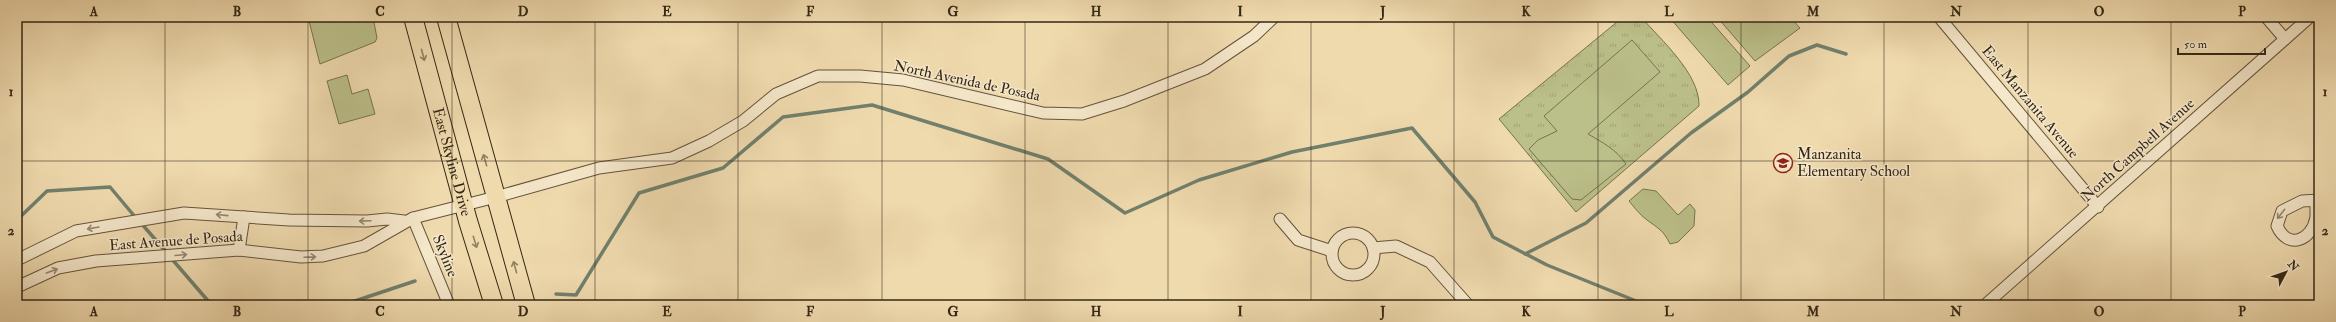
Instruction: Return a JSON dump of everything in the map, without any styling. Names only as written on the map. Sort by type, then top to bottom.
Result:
[{"type":"main road","name":"East Skyline Drive","points":[[413,17],[464,204],[494,305]]},
{"type":"main road","points":[[446,17],[526,305]]},
{"type":"main road","points":[[488,284],[497,305]]},
{"type":"street","name":"North Avenida de Posada","points":[[464,204],[496,197],[599,168],[672,158],[709,141],[743,120],[776,94],[818,76],[860,76],[903,80],[1043,112],[1082,114],[1124,101],[1205,69],[1254,36],[1274,17]]},
{"type":"street","name":"East Manzanita Avenue","points":[[1939,17],[2098,207]]},
{"type":"street","points":[[2266,17],[2285,38]]},
{"type":"street","name":"North Campbell Avenue","points":[[1985,305],[2098,207],[2310,17]]},
{"type":"street","name":"East Avenue de Posada","points":[[17,260],[76,231],[184,213],[289,220],[367,221],[408,219],[464,204]]},
{"type":"street","points":[[239,250],[244,217]]},
{"type":"street","name":"East Avenue de Posada","points":[[17,287],[47,273],[78,264],[239,250],[301,257],[323,256],[364,246],[380,239],[408,219]]},
{"type":"street","name":"Skyline","points":[[408,219],[449,305]]},
{"type":"street","points":[[1280,219],[1298,240],[1332,252]]},
{"type":"street","points":[[1351,233],[1365,237],[1373,248],[1372,262],[1369,268],[1357,274],[1344,272],[1334,263],[1332,252],[1338,239],[1351,233]]},
{"type":"street","points":[[1373,248],[1396,246],[1430,262],[1468,305]]},
{"type":"green space","points":[[308,17],[373,17],[377,38],[375,42],[320,64]]},
{"type":"green space","points":[[1623,17],[1641,17],[1678,58],[1693,82],[1698,94],[1699,106],[1576,212],[1499,119]]},
{"type":"green space","points":[[1669,17],[1707,17],[1750,66],[1728,85]]},
{"type":"green space","points":[[1717,17],[1790,17],[1800,28],[1755,61]]},
{"type":"green space","points":[[1632,40],[1660,72],[1588,134],[1614,150],[1626,164],[1581,200],[1572,199],[1529,149],[1538,140],[1557,131],[1544,116]]},
{"type":"green space","points":[[347,75],[352,94],[368,89],[375,114],[339,124],[327,81]]},
{"type":"green space","points":[[1643,189],[1656,191],[1678,215],[1690,204],[1695,210],[1694,226],[1678,242],[1670,244],[1663,233],[1642,216],[1629,201]]},
{"type":"waterway","points":[[1525,254],[1586,223],[1691,133],[1748,92],[1789,56],[1817,45],[1846,54]]},
{"type":"waterway","points":[[556,294],[576,295],[639,193],[723,168],[783,117],[872,105],[1048,159],[1125,213],[1199,180],[1292,152],[1412,128],[1475,202],[1493,237],[1547,265],[1646,305]]},
{"type":"waterway","points":[[17,220],[47,191],[110,187],[136,218]]},
{"type":"waterway","points":[[141,223],[167,253]]},
{"type":"waterway","points":[[171,258],[209,302],[273,305]]},
{"type":"waterway","points":[[343,305],[415,281]]},
{"type":"place","name":"Manzanita Elementary School","points":[[1783,163]]}]
